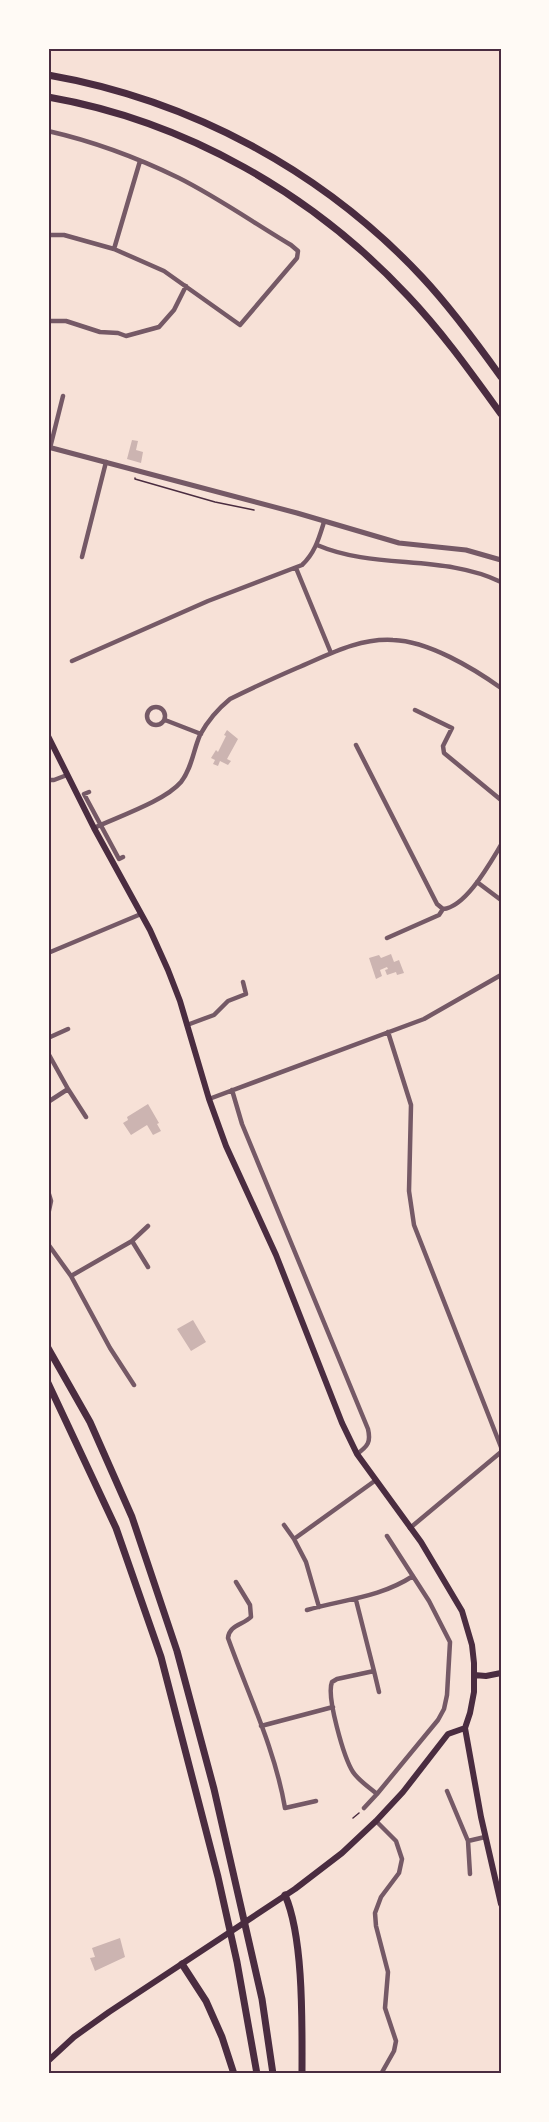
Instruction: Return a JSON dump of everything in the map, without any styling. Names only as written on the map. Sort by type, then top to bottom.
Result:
[{"type":"main road","points":[[48,75],[128,93],[189,116],[259,149],[300,175],[338,201],[403,257],[452,311],[501,377]]},
{"type":"main road","points":[[48,98],[118,114],[183,138],[250,170],[307,207],[367,255],[407,295],[438,331],[501,414]]},
{"type":"main road","points":[[48,736],[67,775],[97,826],[168,970],[226,1146],[289,1286],[337,1411],[357,1454],[443,1577],[462,1611],[472,1645],[474,1675],[470,1713],[465,1728],[485,1838],[501,1904]]},
{"type":"main road","points":[[48,1348],[90,1422],[132,1517],[177,1651],[214,1789],[262,2000],[273,2074]]},
{"type":"main road","points":[[48,1383],[116,1528],[160,1657],[218,1877],[237,1962],[257,2074]]},
{"type":"main road","points":[[474,1675],[486,1676],[501,1673]]},
{"type":"main road","points":[[48,2061],[74,2037],[285,1895],[342,1853],[403,1792],[448,1734],[465,1728]]},
{"type":"main road","points":[[285,1895],[290,1906],[297,1957],[301,2003],[302,2074]]},
{"type":"main road","points":[[182,1964],[211,2011],[234,2074]]},
{"type":"street","points":[[48,130],[140,161],[180,178],[298,251],[297,258],[240,325],[164,271],[114,249],[64,235],[48,235]]},
{"type":"street","points":[[114,249],[140,161]]},
{"type":"street","points":[[48,321],[66,321],[100,332],[126,336],[159,327],[174,310],[186,286]]},
{"type":"street","points":[[63,396],[49,448],[297,513],[399,543],[466,550],[501,560]]},
{"type":"street","points":[[81,557],[106,462]]},
{"type":"street","points":[[72,661],[208,601],[296,568],[309,559],[317,545],[324,522]]},
{"type":"street","points":[[317,545],[348,556],[470,570],[501,582]]},
{"type":"street","points":[[296,568],[331,653]]},
{"type":"street","points":[[97,826],[159,799],[180,784],[189,769],[201,734],[221,707],[230,699],[331,653],[362,642],[394,640],[429,648],[462,663],[501,687]]},
{"type":"street","points":[[155,707],[161,708],[165,713],[165,720],[162,724],[153,725],[148,721],[148,711],[155,707]]},
{"type":"street","points":[[415,710],[452,728],[443,746],[444,753],[501,800]]},
{"type":"street","points":[[165,720],[201,734]]},
{"type":"street","points":[[356,746],[437,904],[443,909],[450,908],[468,894],[501,845]]},
{"type":"street","points":[[48,780],[67,775]]},
{"type":"street","points":[[89,792],[84,794],[97,826],[119,859],[123,857]]},
{"type":"street","points":[[477,882],[501,900]]},
{"type":"street","points":[[387,938],[439,915],[443,909]]},
{"type":"street","points":[[48,953],[141,914]]},
{"type":"street","points":[[209,1099],[424,1019],[501,975]]},
{"type":"street","points":[[187,1025],[214,1015],[228,1000],[246,994],[243,982]]},
{"type":"street","points":[[48,1038],[68,1029]]},
{"type":"street","points":[[388,1032],[412,1108],[408,1185],[414,1225],[501,1447]]},
{"type":"street","points":[[48,1053],[86,1118]]},
{"type":"street","points":[[48,1102],[68,1089]]},
{"type":"street","points":[[232,1090],[242,1124],[368,1429],[370,1439],[367,1446],[357,1454]]},
{"type":"street","points":[[48,1191],[51,1201],[48,1215]]},
{"type":"street","points":[[71,1276],[132,1241],[148,1227]]},
{"type":"street","points":[[132,1241],[148,1267]]},
{"type":"street","points":[[48,1244],[71,1276],[110,1348],[134,1385]]},
{"type":"street","points":[[410,1528],[501,1452]]},
{"type":"street","points":[[294,1539],[376,1480]]},
{"type":"street","points":[[284,1525],[306,1562],[319,1606]]},
{"type":"street","points":[[364,1808],[438,1720],[444,1709],[447,1695],[450,1642],[437,1615],[387,1536]]},
{"type":"street","points":[[307,1610],[384,1592],[413,1576]]},
{"type":"street","points":[[237,1582],[250,1605],[251,1617],[233,1628],[228,1638],[261,1726],[277,1774],[285,1808],[316,1801]]},
{"type":"street","points":[[356,1600],[379,1692]]},
{"type":"street","points":[[374,1671],[337,1679],[332,1682],[330,1694],[351,1769],[357,1778],[377,1794]]},
{"type":"street","points":[[261,1726],[333,1707]]},
{"type":"street","points":[[447,1791],[468,1841],[470,1874]]},
{"type":"street","points":[[376,1821],[396,1841],[402,1858],[399,1873],[381,1897],[375,1913],[376,1926],[388,1972],[386,2008],[396,2043],[381,2074]]},
{"type":"street","points":[[468,1841],[485,1838]]},
{"type":"path","points":[[134,470],[135,479],[215,502],[257,510]]},
{"type":"path","points":[[353,1818],[364,1808]]},
{"type":"building","points":[[132,440],[138,441],[136,450],[143,452],[141,463],[127,459]]},
{"type":"building","points":[[227,730],[238,739],[227,759],[231,761],[228,765],[220,761],[218,766],[213,764],[215,760],[211,758],[216,750],[218,752]]},
{"type":"building","points":[[391,954],[394,962],[399,960],[404,973],[397,975],[396,972],[387,975],[385,970],[388,969],[387,967],[380,970],[382,976],[376,979],[369,958],[379,955],[381,958]]},
{"type":"building","points":[[148,1104],[161,1131],[153,1135],[147,1125],[131,1135],[123,1123],[128,1120],[127,1117]]},
{"type":"building","points":[[193,1320],[206,1342],[191,1351],[177,1329]]},
{"type":"building","points":[[120,1938],[125,1957],[95,1971],[90,1958],[95,1957],[92,1948]]}]
